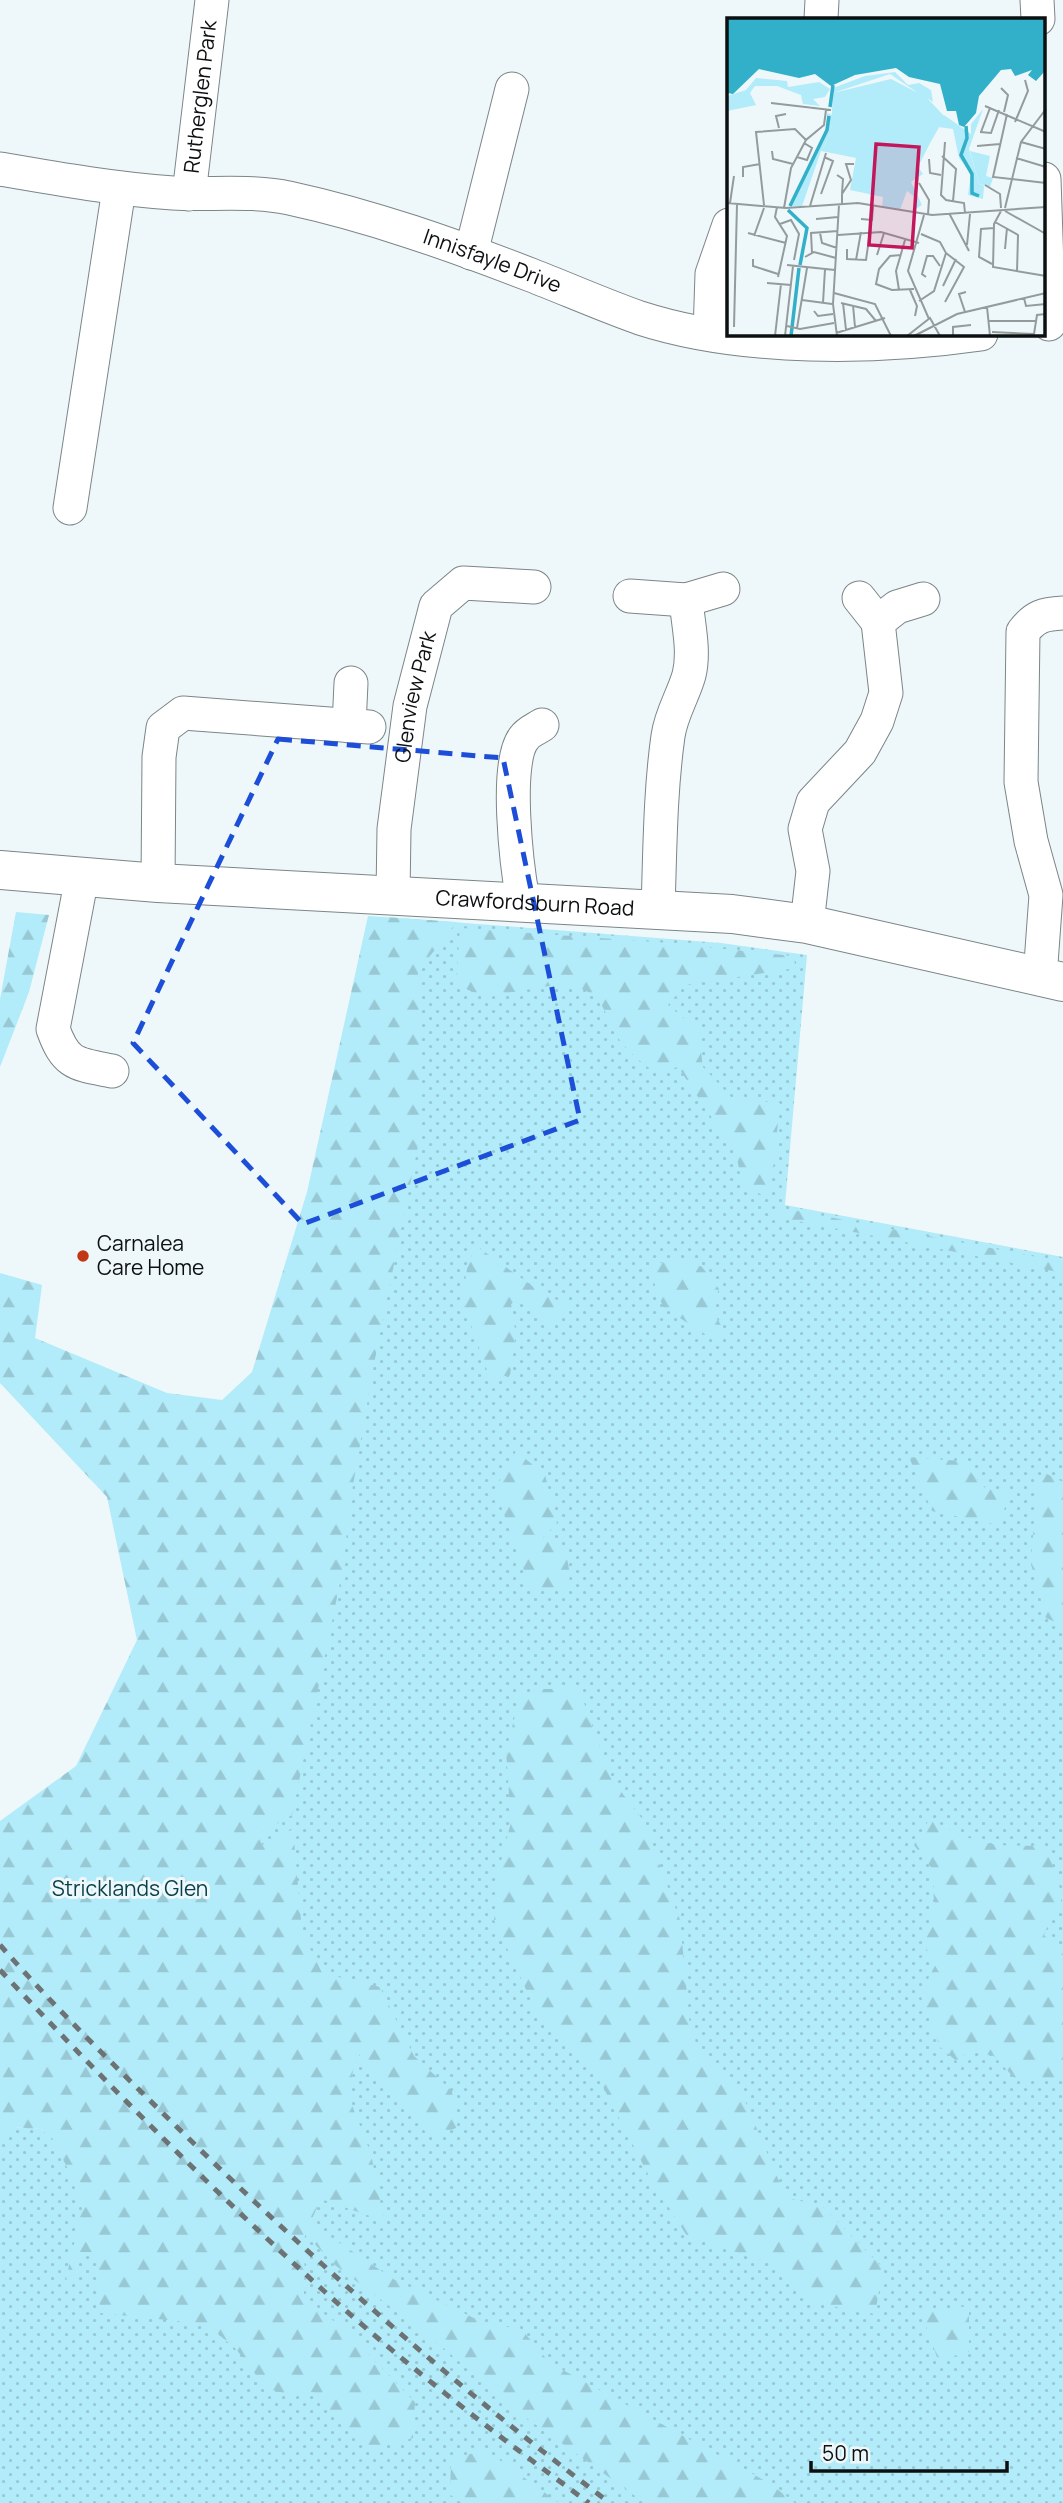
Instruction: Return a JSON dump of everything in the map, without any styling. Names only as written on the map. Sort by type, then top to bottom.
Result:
[{"type":"main road","name":"Crawfordsburn Road","points":[[0,870],[158,883],[658,908],[807,924],[1051,979]]},
{"type":"street","name":"Rutherglen Park","points":[[189,194],[212,0]]},
{"type":"street","points":[[821,18],[822,0]]},
{"type":"street","points":[[1038,0],[1038,18]]},
{"type":"street","points":[[471,253],[512,89]]},
{"type":"street","name":"Innisfayle Drive","points":[[0,169],[119,189],[286,198],[365,217],[471,253],[642,318],[727,335]]},
{"type":"street","points":[[70,508],[119,189]]},
{"type":"street","points":[[1046,215],[1052,324]]},
{"type":"street","points":[[709,333],[712,274],[727,231]]},
{"type":"street","name":"Innisfayle Drive","points":[[733,336],[796,344],[858,345],[919,343],[967,336]]},
{"type":"street","name":"Glenview Park","points":[[393,895],[394,828],[410,706],[436,606],[463,583],[534,586]]},
{"type":"street","points":[[630,596],[686,600],[723,589]]},
{"type":"street","points":[[807,924],[813,871],[805,830],[813,802],[860,752],[877,721],[886,693],[869,610],[897,607],[923,599]]},
{"type":"street","points":[[658,908],[668,734],[676,703],[689,676],[691,648],[686,600]]},
{"type":"street","points":[[1051,979],[1046,894],[1031,841],[1021,782],[1023,632],[1032,620],[1044,614],[1063,613]]},
{"type":"street","points":[[158,883],[159,757],[163,728],[183,713],[359,727],[351,683]]},
{"type":"street","points":[[523,900],[513,835],[515,763],[525,736],[542,725]]},
{"type":"street","points":[[82,877],[53,1029],[61,1050],[70,1061],[112,1071]]},
{"type":"highlighted area","points":[[278,739],[503,758],[580,1120],[303,1224],[133,1043]]},
{"type":"green space","points":[[16,912],[49,915],[29,992],[0,1067],[0,999]]},
{"type":"green space","name":"Stricklands Glen","points":[[368,916],[457,922],[418,971],[421,1131],[376,1353],[352,1491],[342,1573],[292,1815],[263,1832],[262,1845],[293,1829],[302,1932],[322,1973],[380,1987],[414,2056],[452,2091],[456,2128],[430,2137],[357,2052],[348,2095],[371,2154],[384,2221],[321,2199],[310,2223],[395,2280],[480,2321],[522,2330],[550,2363],[769,2483],[795,2503],[645,2503],[525,2417],[429,2336],[335,2265],[305,2234],[304,2294],[324,2314],[373,2349],[368,2354],[415,2402],[413,2438],[371,2450],[332,2415],[313,2392],[292,2396],[266,2388],[236,2349],[206,2324],[100,2313],[98,2266],[92,2252],[80,2252],[75,2284],[66,2279],[82,2209],[70,2173],[52,2138],[41,2129],[11,2127],[0,2138],[0,1821],[76,1766],[137,1640],[107,1497],[0,1383],[0,1273],[42,1285],[35,1338],[167,1393],[222,1400],[252,1372],[307,1192]]},
{"type":"green space","points":[[388,917],[721,943],[807,955],[785,1205],[1063,1257],[1063,2503],[0,2503],[0,2126],[41,2129],[151,2215]]},
{"type":"green space","points":[[460,928],[656,942],[793,956],[796,968],[685,985],[668,1005],[698,1030],[703,1067],[732,1098],[780,1103],[770,1200],[742,1183],[736,1154],[678,1067],[656,1073],[639,1060],[614,1032],[596,998],[569,986],[488,995],[475,993],[456,983]]},
{"type":"green space","points":[[782,1208],[1063,1262],[1063,1273],[777,1217]]},
{"type":"green space","points":[[475,1245],[535,1288],[568,1306],[549,1327],[519,1298],[511,1304],[516,1335],[510,1375],[490,1379],[462,1299],[467,1269]]},
{"type":"green space","points":[[682,1258],[702,1267],[719,1289],[712,1310],[726,1334],[717,1342],[663,1307],[648,1266]]},
{"type":"green space","points":[[516,1451],[545,1475],[557,1523],[542,1539],[565,1547],[570,1575],[568,1590],[531,1590],[495,1489]]},
{"type":"green space","points":[[909,1457],[961,1461],[986,1489],[1012,1490],[998,1525],[932,1511]]},
{"type":"green space","points":[[1045,1473],[1063,1482],[1063,1625],[1046,1618],[1031,1564],[1036,1491]]},
{"type":"green space","points":[[536,1689],[579,1689],[612,1780],[643,1820],[680,1920],[690,2027],[701,2055],[743,2096],[786,2198],[821,2205],[883,2268],[875,2314],[815,2303],[769,2263],[687,2236],[649,2176],[599,2079],[536,2011],[494,1920],[498,1874],[511,1822],[506,1751],[520,1696]]},
{"type":"green space","points":[[930,1818],[971,1839],[998,1845],[1044,1845],[1056,1875],[1061,1900],[1061,1907],[1044,1935],[1063,1954],[1063,2078],[1017,2081],[994,2056],[966,2050],[960,2064],[940,2047],[920,1994],[937,1962],[922,1944],[934,1906],[933,1870],[914,1845]]},
{"type":"green space","points":[[969,2306],[969,2352],[938,2360],[921,2312]]},
{"type":"green space","points":[[486,2450],[559,2503],[466,2503],[450,2495],[451,2459]]},
{"type":"railway","points":[[0,1945],[112,2063],[336,2277],[443,2370],[610,2503]]},
{"type":"railway","points":[[0,1970],[159,2134],[324,2291],[454,2400],[589,2503]]},
{"type":"place","name":"Carnalea Care Home","points":[[83,1256]]}]
